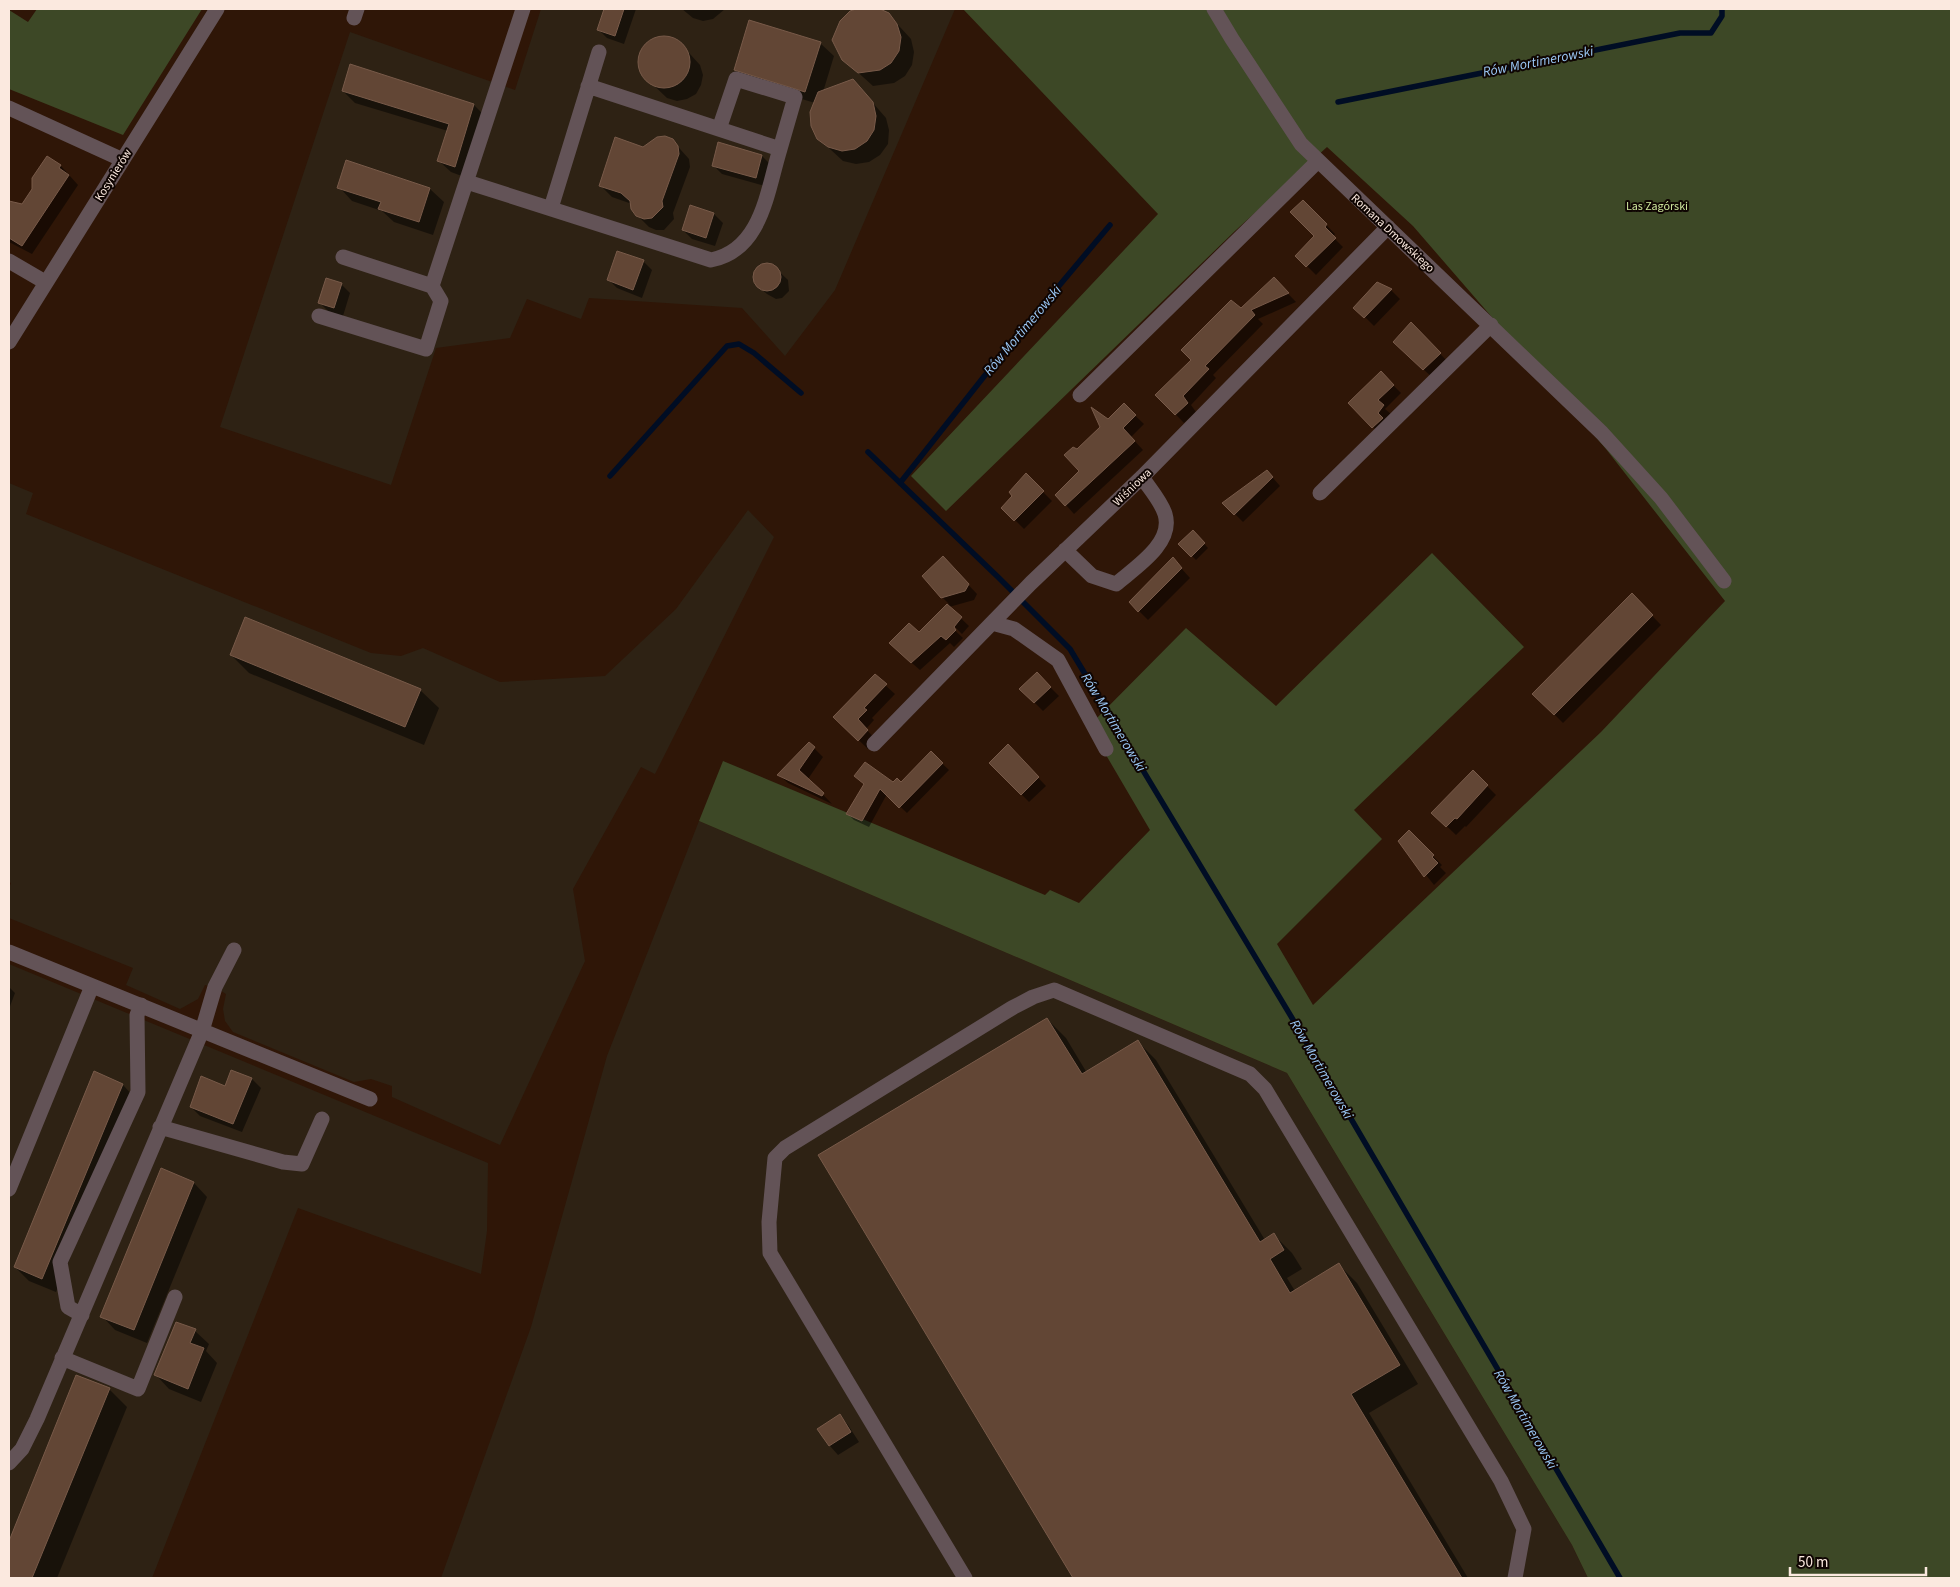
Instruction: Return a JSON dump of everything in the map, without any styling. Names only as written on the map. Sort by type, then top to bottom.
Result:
[{"type":"street","name":"Kosynierów","points":[[9,342],[218,9]]},
{"type":"street","points":[[432,286],[523,9]]},
{"type":"street","name":"Romana Dmowskiego","points":[[1214,9],[1232,40],[1301,144],[1602,433],[1661,498],[1724,581]]},
{"type":"street","points":[[551,208],[598,52]]},
{"type":"street","points":[[467,182],[711,260],[724,258],[747,241],[756,229],[795,97],[736,79],[719,129]]},
{"type":"street","points":[[588,86],[780,149]]},
{"type":"street","points":[[9,108],[123,160]]},
{"type":"street","points":[[1080,395],[1318,161]]},
{"type":"street","name":"Wiśniowa","points":[[874,744],[1006,608],[1142,477],[1388,227]]},
{"type":"street","points":[[319,316],[426,349],[441,301],[432,286],[343,257]]},
{"type":"street","points":[[9,261],[45,282]]},
{"type":"street","points":[[1320,492],[1491,325]]},
{"type":"street","points":[[1065,550],[1092,576],[1116,584],[1147,558],[1165,535],[1165,514],[1142,477]]},
{"type":"street","points":[[992,623],[1014,629],[1058,660],[1106,749]]},
{"type":"street","points":[[9,1463],[22,1449],[37,1419],[202,1031],[215,988],[234,950]]},
{"type":"street","points":[[9,952],[370,1099]]},
{"type":"street","points":[[9,1189],[92,986]]},
{"type":"street","points":[[965,1578],[770,1253],[769,1222],[775,1158],[785,1148],[1012,1008],[1032,997],[1054,990],[1250,1074],[1264,1089],[1501,1481],[1524,1529],[1515,1578]]},
{"type":"street","points":[[82,1315],[68,1307],[60,1262],[138,1092],[137,1015],[141,1005]]},
{"type":"street","points":[[160,1127],[283,1162],[302,1164],[322,1119]]},
{"type":"street","points":[[62,1358],[138,1388],[175,1297]]},
{"type":"shaded area","points":[[541,9],[955,9],[835,290],[785,356],[742,308],[589,298],[581,319],[527,299],[510,338],[436,348],[391,485],[220,427],[350,32],[515,90]]},
{"type":"shaded area","points":[[9,483],[33,493],[26,514],[371,653],[401,656],[423,648],[500,682],[605,676],[676,609],[748,510],[774,537],[655,774],[641,767],[573,889],[585,961],[500,1145],[392,1097],[392,1086],[371,1079],[354,1082],[233,1032],[225,1021],[223,1009],[226,994],[215,987],[205,985],[198,999],[180,1009],[126,985],[133,968],[9,918],[9,888],[11,883],[9,882]]},
{"type":"shaded area","points":[[699,821],[1287,1073],[1572,1545],[1588,1578],[441,1578],[531,1327],[607,1056]]},
{"type":"shaded area","points":[[9,964],[488,1163],[487,1231],[481,1274],[298,1208],[152,1578],[9,1578]]},
{"type":"green space","points":[[37,9],[202,9],[123,135],[9,89],[9,10],[28,22]]},
{"type":"green space","name":"Las Zagórski","points":[[963,9],[1951,9],[1951,1578],[1588,1578],[1572,1545],[1287,1073],[699,821],[723,761],[1045,895],[1050,890],[1079,903],[1150,830],[1089,726],[1186,628],[1276,706],[1432,553],[1524,647],[1354,810],[1382,839],[1277,944],[1313,1005],[1601,732],[1725,601],[1606,449],[1413,226],[1327,147],[1236,230],[946,511],[911,476],[1158,214]]},
{"type":"building","points":[[604,9],[624,9],[615,36],[597,30]]},
{"type":"building","points":[[856,9],[880,9],[889,13],[897,24],[901,37],[899,51],[891,63],[880,70],[858,73],[842,60],[832,40],[840,21],[850,11]]},
{"type":"building","points":[[749,20],[821,42],[805,92],[734,70]]},
{"type":"building","points":[[664,36],[674,38],[682,44],[688,52],[690,62],[688,72],[682,80],[674,86],[664,88],[654,86],[646,80],[640,72],[638,62],[640,52],[646,44],[654,38]]},
{"type":"building","points":[[350,64],[474,104],[455,167],[437,161],[449,124],[342,91]]},
{"type":"building","points":[[853,79],[873,102],[876,116],[874,130],[867,141],[855,149],[842,151],[828,147],[817,139],[811,126],[810,112],[818,92]]},
{"type":"building","points":[[665,136],[673,139],[678,146],[679,154],[662,201],[663,207],[652,218],[644,219],[636,216],[631,209],[630,201],[621,193],[599,186],[615,137],[643,147],[657,137]]},
{"type":"building","points":[[718,142],[762,155],[756,178],[712,166]]},
{"type":"building","points":[[47,156],[61,165],[59,168],[69,175],[22,246],[9,238],[9,201],[22,204],[32,189],[32,178]]},
{"type":"building","points":[[346,160],[430,188],[419,222],[378,209],[381,202],[337,188]]},
{"type":"building","points":[[1303,200],[1327,224],[1325,227],[1336,238],[1306,267],[1295,256],[1314,236],[1290,212]]},
{"type":"building","points":[[690,205],[714,213],[706,238],[682,230]]},
{"type":"building","points":[[617,251],[644,260],[633,290],[607,280]]},
{"type":"building","points":[[767,263],[777,267],[781,277],[777,287],[767,291],[757,287],[753,277],[757,267]]},
{"type":"building","points":[[1274,277],[1289,293],[1251,310],[1255,315],[1205,366],[1209,369],[1183,396],[1188,403],[1175,415],[1155,395],[1191,360],[1181,350],[1231,300],[1241,308]]},
{"type":"building","points":[[326,278],[342,283],[334,308],[318,303]]},
{"type":"building","points":[[1377,282],[1392,289],[1364,318],[1353,308]]},
{"type":"building","points":[[1411,322],[1441,353],[1423,370],[1393,342]]},
{"type":"building","points":[[1381,371],[1394,385],[1378,400],[1384,405],[1378,413],[1383,418],[1372,428],[1348,403]]},
{"type":"building","points":[[1124,403],[1136,415],[1123,428],[1135,441],[1065,506],[1055,495],[1079,471],[1064,455],[1073,447],[1077,449],[1100,427],[1091,407],[1108,419]]},
{"type":"building","points":[[1267,470],[1273,477],[1234,515],[1222,503]]},
{"type":"building","points":[[1026,473],[1044,491],[1014,521],[1001,508],[1012,496],[1009,492]]},
{"type":"building","points":[[1193,530],[1205,543],[1191,557],[1178,544]]},
{"type":"building","points":[[943,556],[969,584],[965,591],[941,598],[922,576]]},
{"type":"building","points":[[1173,557],[1182,568],[1138,612],[1129,602]]},
{"type":"building","points":[[1632,593],[1653,615],[1554,715],[1532,694]]},
{"type":"building","points":[[947,604],[962,617],[954,627],[956,630],[946,640],[941,636],[911,663],[889,643],[909,623],[919,632]]},
{"type":"building","points":[[245,617],[421,689],[405,727],[230,655]]},
{"type":"building","points":[[1037,672],[1051,687],[1034,703],[1019,689]]},
{"type":"building","points":[[875,674],[887,684],[864,708],[867,710],[858,719],[868,730],[858,741],[833,717]]},
{"type":"building","points":[[809,742],[815,747],[799,770],[824,793],[822,796],[777,775]]},
{"type":"building","points":[[1008,744],[1039,777],[1021,795],[989,763]]},
{"type":"building","points":[[931,751],[943,763],[899,808],[880,789],[862,821],[846,814],[864,784],[854,776],[865,762],[893,782],[897,778],[901,782]]},
{"type":"building","points":[[1473,770],[1488,785],[1457,819],[1455,818],[1446,827],[1431,813]]},
{"type":"building","points":[[1409,830],[1434,855],[1432,857],[1438,863],[1424,877],[1398,841]]},
{"type":"building","points":[[1047,1018],[1082,1074],[1138,1040],[1260,1242],[1274,1233],[1284,1250],[1270,1259],[1290,1293],[1339,1263],[1400,1365],[1351,1394],[1462,1578],[1073,1578],[818,1155]]},
{"type":"building","points":[[231,1070],[252,1078],[233,1124],[190,1107],[201,1076],[225,1086]]},
{"type":"building","points":[[94,1071],[123,1084],[42,1279],[14,1267]]},
{"type":"building","points":[[161,1168],[194,1182],[134,1330],[100,1317]]},
{"type":"building","points":[[176,1322],[196,1329],[190,1343],[204,1348],[188,1389],[154,1375]]},
{"type":"building","points":[[76,1375],[110,1388],[32,1578],[9,1578],[9,1541]]},
{"type":"building","points":[[840,1414],[851,1432],[829,1446],[817,1429]]},
{"type":"waterway","name":"Rów Mortimerowski","points":[[1338,102],[1680,33],[1711,33],[1722,16],[1722,9]]},
{"type":"waterway","name":"Rów Mortimerowski","points":[[900,483],[1001,355],[1110,225]]},
{"type":"waterway","points":[[610,476],[727,346],[739,344],[754,353],[801,393]]},
{"type":"waterway","name":"Rów Mortimerowski","points":[[868,452],[1070,649],[1292,1018],[1620,1578]]}]
